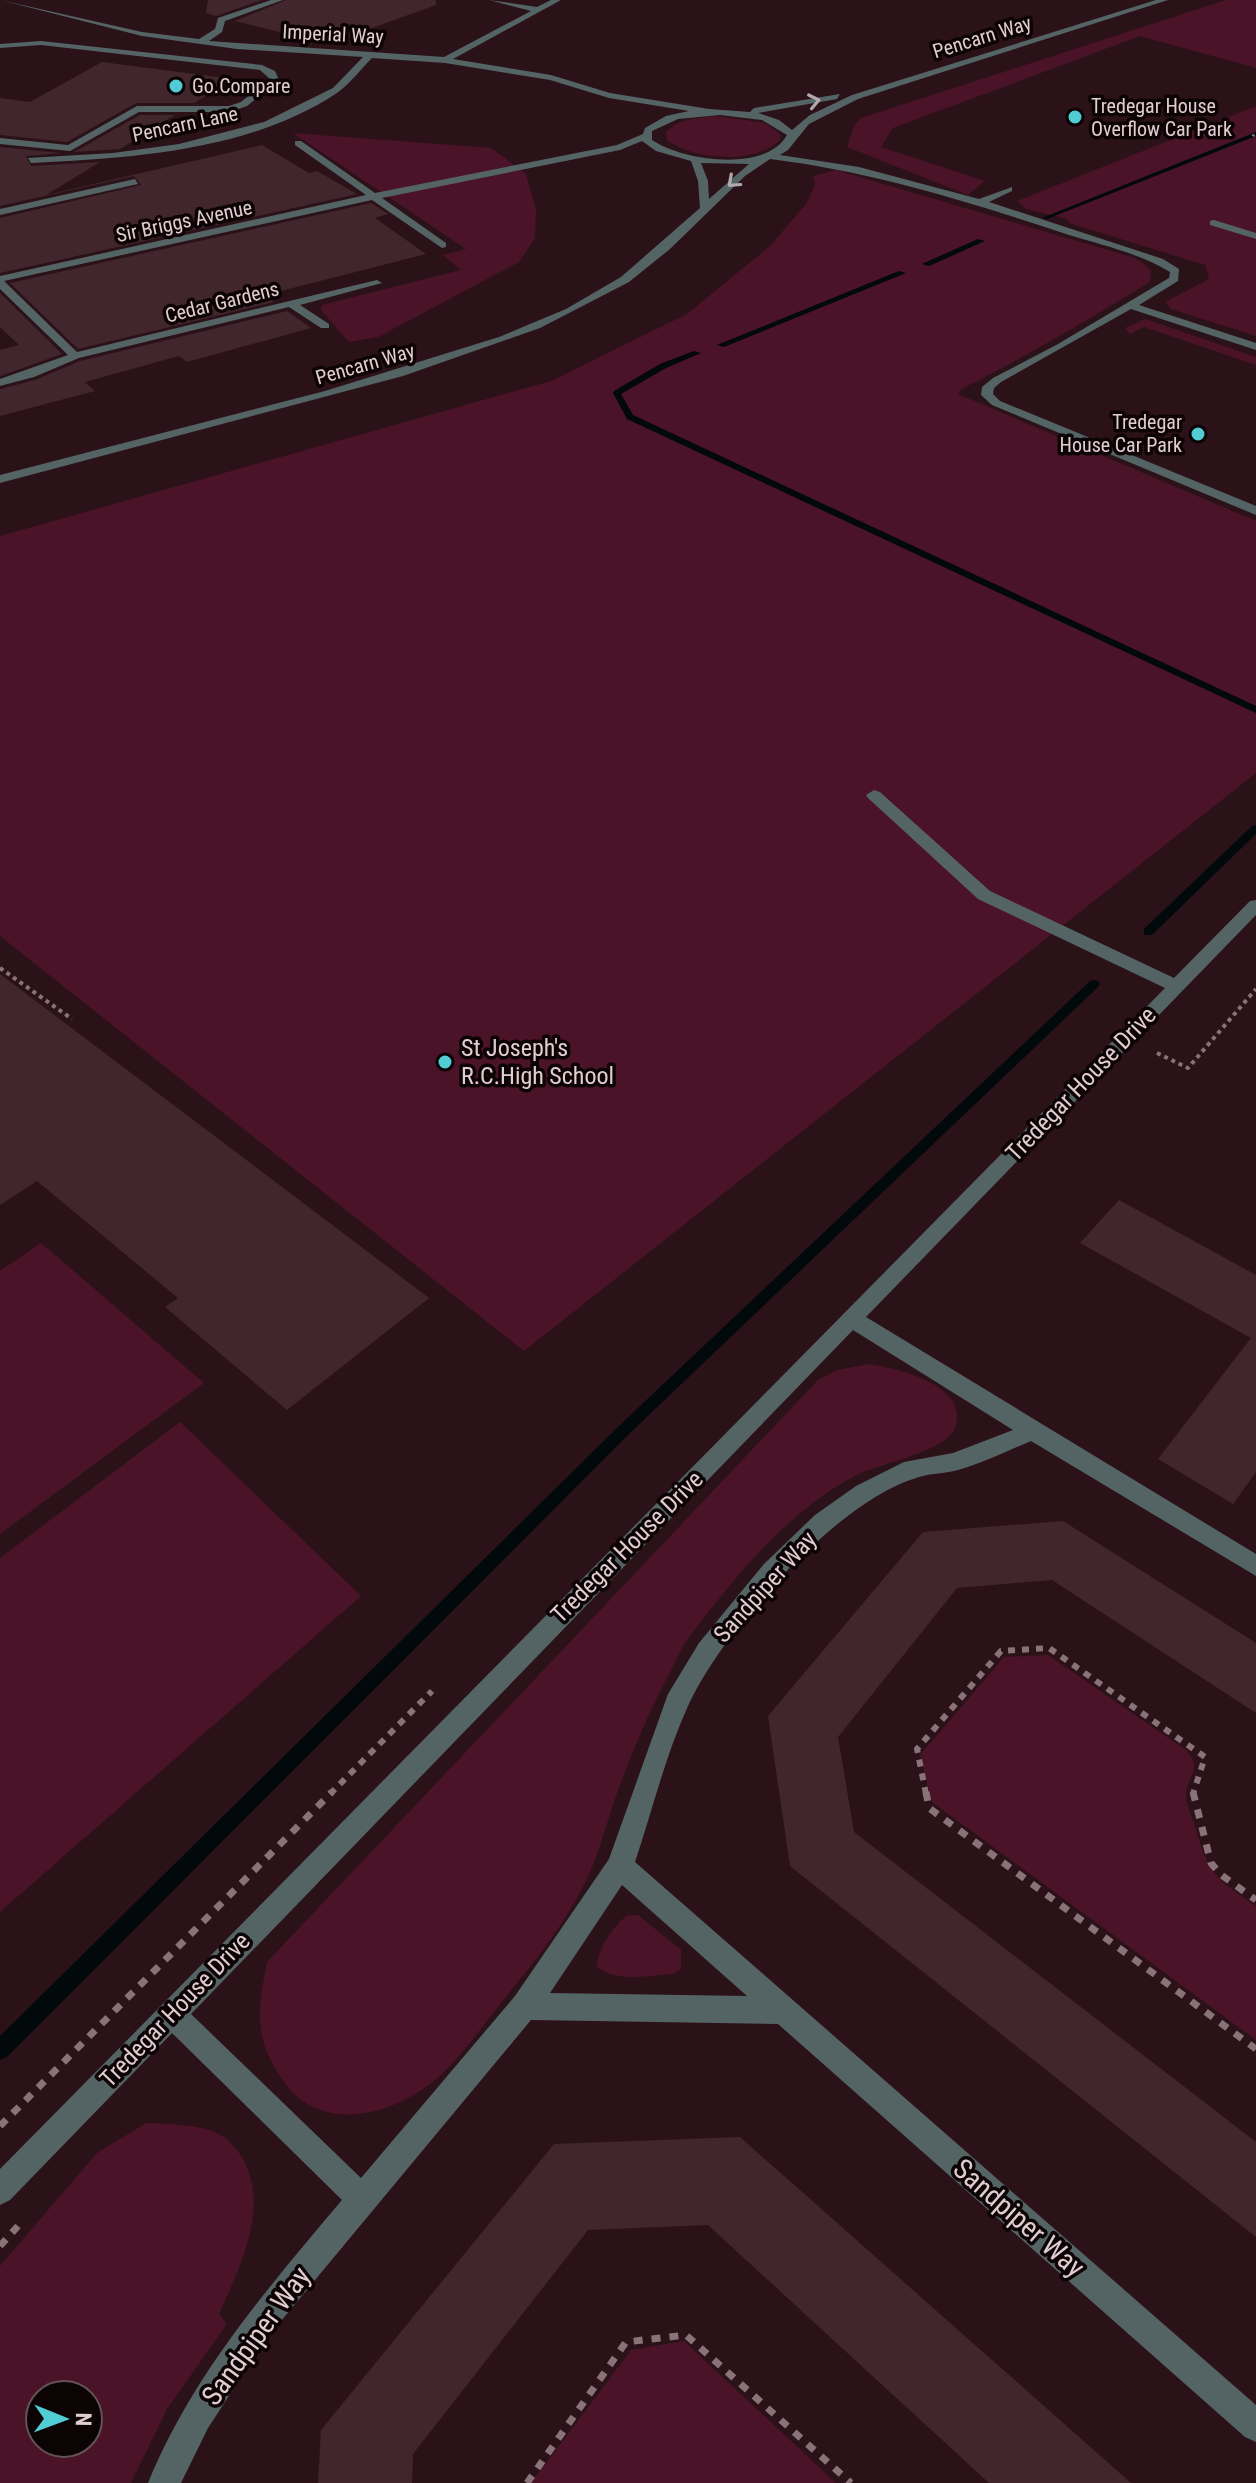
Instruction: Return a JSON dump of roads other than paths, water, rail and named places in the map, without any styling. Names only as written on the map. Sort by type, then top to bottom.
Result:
[{"type":"street","name":"Imperial Way","points":[[0,0],[102,25],[201,42],[445,60],[551,78],[609,95],[709,112]]},
{"type":"street","name":"Imperial Way","points":[[34,0],[53,12]]},
{"type":"street","points":[[201,42],[219,30],[218,22],[224,18],[279,0]]},
{"type":"street","points":[[493,0],[538,10]]},
{"type":"street","points":[[445,60],[557,0]]},
{"type":"street","name":"Pencarn Way","points":[[737,113],[779,108],[903,80],[1164,0]]},
{"type":"street","points":[[88,29],[102,25]]},
{"type":"street","points":[[41,43],[73,34]]},
{"type":"street","points":[[0,46],[41,43],[255,66],[268,70],[275,80],[244,104],[230,109],[137,109],[70,148],[0,141]]},
{"type":"street","name":"Pencarn Lane","points":[[31,160],[113,156],[179,147],[267,124],[336,90],[371,54]]},
{"type":"street","name":"Pencarn Way","points":[[0,479],[371,381],[503,340],[604,293],[655,260],[705,209],[791,139],[812,117],[903,80]]},
{"type":"street","name":"Imperial Way","points":[[609,95],[629,107]]},
{"type":"street","points":[[709,112],[737,113],[775,121],[791,139],[871,173]]},
{"type":"street","name":"Sir Briggs Avenue","points":[[2,286],[376,196],[620,147],[670,117],[709,112]]},
{"type":"street","points":[[646,130],[650,145],[669,155]]},
{"type":"street","points":[[298,143],[442,245]]},
{"type":"street","name":"Sir Briggs Avenue","points":[[584,155],[631,152],[730,162],[766,157]]},
{"type":"street","points":[[766,157],[828,163],[871,173],[1124,249],[1159,261],[1175,271],[1174,279],[1132,306],[997,380],[988,387],[987,395],[1005,406],[1256,511]]},
{"type":"street","points":[[695,160],[703,181],[705,209]]},
{"type":"street","points":[[0,212],[135,182]]},
{"type":"street","points":[[977,204],[1009,189]]},
{"type":"street","points":[[76,195],[85,203]]},
{"type":"street","points":[[1214,223],[1256,236]]},
{"type":"street","name":"Cedar Gardens","points":[[0,383],[30,375],[75,356],[377,283]]},
{"type":"street","points":[[2,286],[75,356]]},
{"type":"street","points":[[291,304],[325,326]]},
{"type":"street","points":[[1132,306],[1256,347]]},
{"type":"street","points":[[874,795],[984,895],[1176,986]]},
{"type":"street","name":"Tredegar House Drive","points":[[0,2190],[1256,905]]},
{"type":"street","points":[[852,1319],[1256,1566]]},
{"type":"street","name":"Sandpiper Way","points":[[164,2483],[197,2417],[255,2328],[525,2006],[620,1866],[677,1702],[707,1651],[772,1571],[823,1522],[864,1493],[912,1469],[955,1462],[1033,1431]]},
{"type":"street","name":"Sandpiper Way","points":[[620,1866],[1256,2426]]},
{"type":"street","points":[[525,2006],[782,2010]]},
{"type":"street","points":[[172,2014],[362,2199]]},
{"type":"waterway","points":[[1045,218],[1256,134]]},
{"type":"waterway","points":[[926,264],[981,241]]},
{"type":"waterway","points":[[721,345],[902,273]]},
{"type":"waterway","points":[[697,353],[663,366],[617,393],[630,417],[1256,710]]},
{"type":"waterway","points":[[1148,932],[1256,828]]},
{"type":"waterway","points":[[0,2050],[626,1428],[1094,984]]},
{"type":"place","name":"Go.Compare","points":[[176,86]]},
{"type":"place","name":"Tredegar House Overflow Car Park","points":[[1075,117]]},
{"type":"place","name":"Tredegar House Car Park","points":[[1198,434]]},
{"type":"place","name":"St Joseph's R.C.High School","points":[[445,1062]]}]
